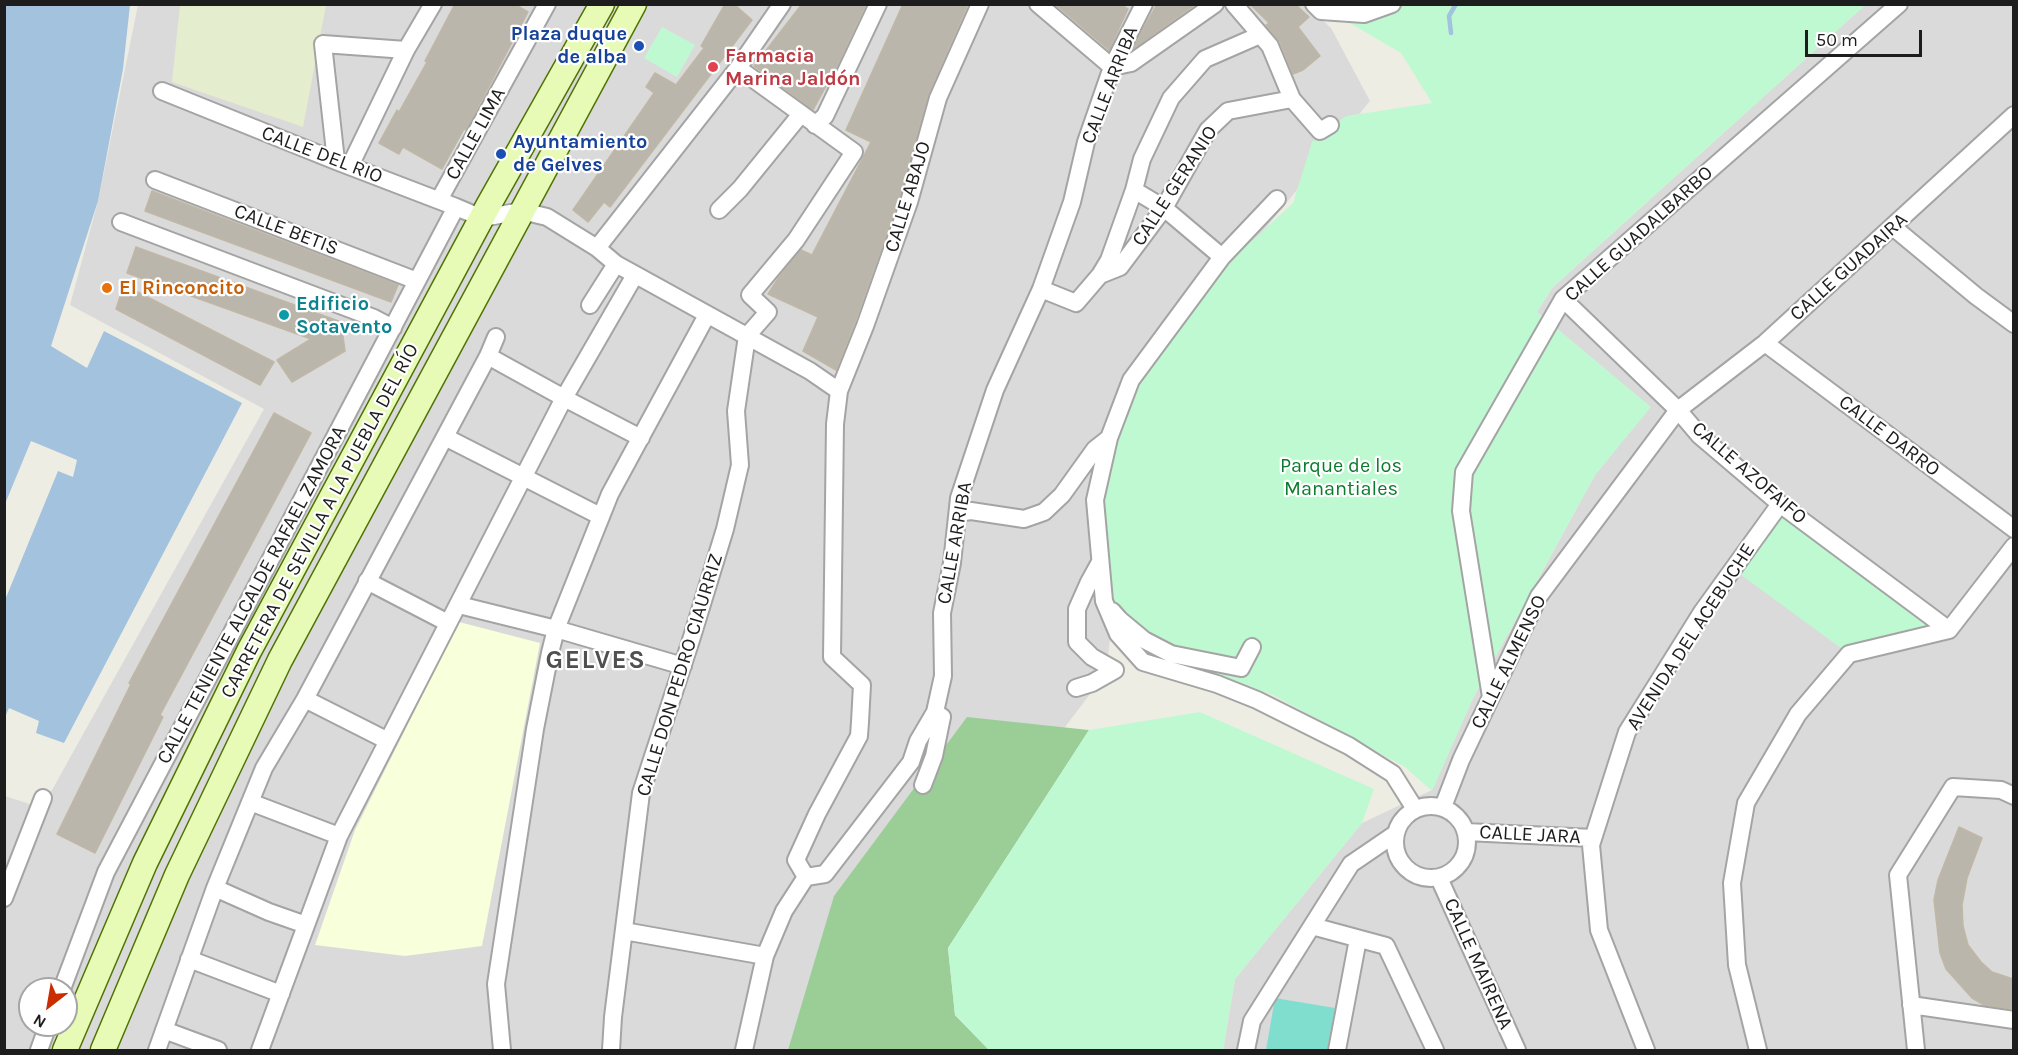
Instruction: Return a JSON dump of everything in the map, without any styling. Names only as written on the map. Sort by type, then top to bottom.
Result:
[{"type":"main road","name":"CARRETERA DE SEVILLA A LA PUEBLA DEL RÍO","points":[[65,1050],[145,863],[249,651],[482,218],[602,4]]},
{"type":"main road","name":"CARRETERA DE SEVILLA A LA PUEBLA DEL RÍO","points":[[103,1050],[177,875],[280,660],[634,4]]},
{"type":"street","name":"CALLE LIMA","points":[[439,200],[547,4]]},
{"type":"street","points":[[597,248],[738,68],[782,4]]},
{"type":"street","points":[[815,125],[825,116],[878,4]]},
{"type":"street","name":"CALLE ABAJO","points":[[806,877],[796,860],[816,814],[859,736],[860,729],[862,685],[832,657],[835,424],[838,391],[866,326],[909,202],[938,98],[980,4]]},
{"type":"street","points":[[1038,4],[1112,67],[1131,63],[1215,4]]},
{"type":"street","points":[[1234,4],[1270,46],[1292,99],[1325,128]]},
{"type":"street","points":[[1314,4],[1321,10],[1364,14],[1392,4]]},
{"type":"street","name":"CALLE GUADALBARBO","points":[[1491,698],[1461,512],[1464,472],[1563,299],[1899,4]]},
{"type":"street","points":[[343,164],[432,5]]},
{"type":"street","name":"CALLE ARRIBA","points":[[806,877],[825,874],[911,762],[918,741],[934,712],[943,676],[942,613],[952,562],[959,498],[995,390],[1041,289],[1072,202],[1086,142],[1112,67],[1141,6]]},
{"type":"street","points":[[1100,275],[1109,260],[1134,190],[1142,159],[1171,98],[1205,59],[1260,35]]},
{"type":"street","points":[[343,164],[323,44],[406,50]]},
{"type":"street","points":[[738,68],[854,152],[796,240],[750,295],[768,312],[747,336]]},
{"type":"street","name":"CALLE DEL RIO","points":[[162,91],[482,218]]},
{"type":"street","name":"CALLE GERANIO","points":[[1041,289],[1076,303],[1100,275],[1120,267],[1164,208],[1208,129],[1228,111],[1292,99]]},
{"type":"street","points":[[719,210],[740,189],[801,114]]},
{"type":"street","name":"CALLE GUADAIRA","points":[[1678,410],[1766,343],[2013,115]]},
{"type":"street","name":"CALLE BETIS","points":[[155,180],[417,281]]},
{"type":"street","points":[[1134,190],[1164,208],[1222,257]]},
{"type":"street","points":[[1277,199],[1222,257],[1131,380],[1109,438],[1095,500],[1104,601],[1118,634],[1143,662],[1217,684],[1257,700],[1349,746],[1393,774],[1415,809]]},
{"type":"street","name":"CALLE TENIENTE ALCALDE RAFAEL ZAMORA","points":[[67,977],[106,872],[456,207]]},
{"type":"street","points":[[482,218],[522,211],[547,217],[597,248],[616,264],[810,371],[838,391]]},
{"type":"street","points":[[121,222],[374,318],[393,328]]},
{"type":"street","points":[[1893,227],[2013,324]]},
{"type":"street","points":[[590,305],[616,264]]},
{"type":"street","points":[[260,1050],[339,836],[564,398],[635,275]]},
{"type":"street","name":"CALLE AZOFAIFO","points":[[1563,299],[1678,410],[1700,436],[1780,504],[1949,630]]},
{"type":"street","points":[[502,1050],[496,984],[535,729],[556,629],[600,516],[707,315]]},
{"type":"street","name":"CALLE DON PEDRO CIAURRIZ","points":[[611,1050],[641,794],[725,529],[740,465],[736,411],[747,336]]},
{"type":"street","points":[[157,1050],[215,888],[264,768],[305,699],[496,337]]},
{"type":"street","name":"CALLE DARRO","points":[[1766,343],[2013,529]]},
{"type":"street","points":[[488,356],[641,438]]},
{"type":"street","name":"CALLE ALMENSO","points":[[1443,807],[1461,760],[1539,596],[1678,410]]},
{"type":"street","points":[[445,437],[600,516]]},
{"type":"street","points":[[958,513],[971,510],[1024,519],[1044,512],[1062,495],[1095,449],[1109,438]]},
{"type":"street","name":"AVENIDA DEL ACEBUCHE","points":[[1646,1050],[1599,930],[1591,844],[1627,732],[1702,612],[1780,504]]},
{"type":"street","points":[[1758,1050],[1737,965],[1732,883],[1746,803],[1798,714],[1849,654],[1949,630],[2013,546]]},
{"type":"street","points":[[1076,688],[1092,683],[1114,670],[1092,657],[1077,642],[1077,609],[1100,562]]},
{"type":"street","points":[[367,581],[448,623]]},
{"type":"street","points":[[1104,601],[1120,620],[1144,640],[1171,654],[1241,668],[1252,647]]},
{"type":"street","points":[[459,605],[556,629],[683,666]]},
{"type":"street","points":[[305,699],[387,741]]},
{"type":"street","points":[[924,785],[934,756],[942,717],[934,712]]},
{"type":"street","points":[[1916,1050],[1898,875],[1953,787],[2001,790],[2013,796]]},
{"type":"street","points":[[4,898],[43,798]]},
{"type":"street","points":[[250,801],[339,836]]},
{"type":"street","points":[[1431,805],[1443,807],[1461,821],[1468,844],[1465,855],[1459,866],[1439,878],[1415,875],[1405,868],[1398,858],[1395,834],[1400,822],[1415,809],[1431,805]]},
{"type":"street","name":"CALLE JARA","points":[[1466,832],[1593,838]]},
{"type":"street","points":[[1246,1050],[1251,1021],[1351,864],[1395,834]]},
{"type":"street","points":[[744,1050],[765,956],[784,911],[806,877]]},
{"type":"street","name":"CALLE MAIRENA","points":[[1439,878],[1517,1050]]},
{"type":"street","points":[[215,888],[269,912],[306,925]]},
{"type":"street","points":[[1312,926],[1386,946],[1435,1050]]},
{"type":"street","points":[[624,931],[765,956]]},
{"type":"street","points":[[1337,1050],[1358,939]]},
{"type":"street","points":[[189,960],[280,994]]},
{"type":"street","points":[[1911,1005],[2013,1020]]},
{"type":"street","points":[[164,1030],[218,1050]]},
{"type":"shaded area","points":[[5,4],[130,5],[123,69],[98,201],[51,346],[87,368],[104,331],[242,403],[64,743],[36,733],[39,721],[9,708],[5,717],[5,600],[58,471],[73,477],[77,460],[31,441],[5,504]]},
{"type":"shaded area","points":[[1305,4],[1331,28],[1370,101],[1140,381],[1106,673],[820,1050],[5,1050],[5,796],[42,808],[264,409],[70,305],[98,201],[138,5]]},
{"type":"shaded area","points":[[180,5],[326,5],[303,127],[172,82]]},
{"type":"shaded area","points":[[1865,5],[2013,5],[2013,1050],[1223,1050],[1235,979],[1362,823],[1432,790],[1473,698],[1595,475],[1650,407],[1537,312],[1552,288]]},
{"type":"shaded area","points":[[459,622],[540,643],[482,946],[405,956],[315,945],[355,830]]},
{"type":"shaded area","points":[[1275,998],[1335,1008],[1327,1050],[1266,1050]]},
{"type":"green space","name":"Parque de los Manantiales","points":[[1319,5],[1865,5],[1552,288],[1537,312],[1651,407],[1595,475],[1473,698],[1432,791],[1405,767],[1273,695],[1199,669],[1148,658],[1130,639],[1106,582],[1100,515],[1120,428],[1135,383],[1226,265],[1293,203],[1312,142],[1346,116],[1432,103],[1401,53]]},
{"type":"green space","points":[[662,27],[695,45],[677,77],[644,58]]},
{"type":"green space","points":[[1780,504],[1949,630],[1849,654],[1733,569]]},
{"type":"green space","points":[[1200,712],[1374,789],[1362,823],[1235,979],[1223,1050],[989,1050],[955,1015],[948,948],[1089,730]]},
{"type":"green space","points":[[967,717],[1089,730],[948,948],[955,1015],[989,1050],[788,1050],[834,896]]},
{"type":"building","points":[[455,4],[514,4],[528,12],[466,130],[464,129],[442,169],[403,147],[399,154],[379,143],[427,62],[425,61]]},
{"type":"building","points":[[725,4],[734,4],[752,20],[610,207],[604,202],[588,222],[573,210],[654,93],[646,87],[655,73],[676,85],[704,48],[701,46]]},
{"type":"building","points":[[802,4],[866,4],[813,110],[754,66]]},
{"type":"building","points":[[903,4],[968,4],[928,95],[899,199],[836,370],[803,351],[818,317],[768,294],[801,250],[812,255],[871,142],[846,130]]},
{"type":"building","points":[[1055,4],[1120,4],[1128,9],[1109,50]]},
{"type":"building","points":[[1157,4],[1196,4],[1133,49],[1141,33]]},
{"type":"building","points":[[1250,4],[1295,4],[1309,17],[1298,27],[1320,56],[1303,70],[1293,74],[1280,42],[1266,25],[1269,23]]},
{"type":"building","points":[[152,191],[398,285],[391,302],[145,211]]},
{"type":"building","name":"Edificio Sotavento","points":[[136,247],[341,322],[345,351],[292,382],[277,360],[311,339],[127,273]]},
{"type":"building","points":[[124,285],[274,362],[260,385],[116,309]]},
{"type":"building","points":[[274,413],[311,433],[160,715],[163,717],[95,853],[57,834],[131,684],[129,683]]},
{"type":"building","points":[[1959,827],[1982,838],[1967,878],[1962,905],[1963,926],[1968,945],[1992,972],[2013,979],[2013,1009],[1984,1005],[1972,998],[1946,969],[1940,953],[1934,900],[1938,880]]},
{"type":"waterway","points":[[1451,33],[1449,16],[1456,4]]},
{"type":"place","name":"Plaza duque de alba","points":[[639,46]]},
{"type":"place","name":"Farmacia Marina Jaldón","points":[[713,67]]},
{"type":"place","name":"Ayuntamiento de Gelves","points":[[501,154]]},
{"type":"place","name":"El Rinconcito","points":[[107,288]]},
{"type":"place","name":"Edificio Sotavento","points":[[284,315]]},
{"type":"district","name":"GELVES","points":[[596,661]]}]
